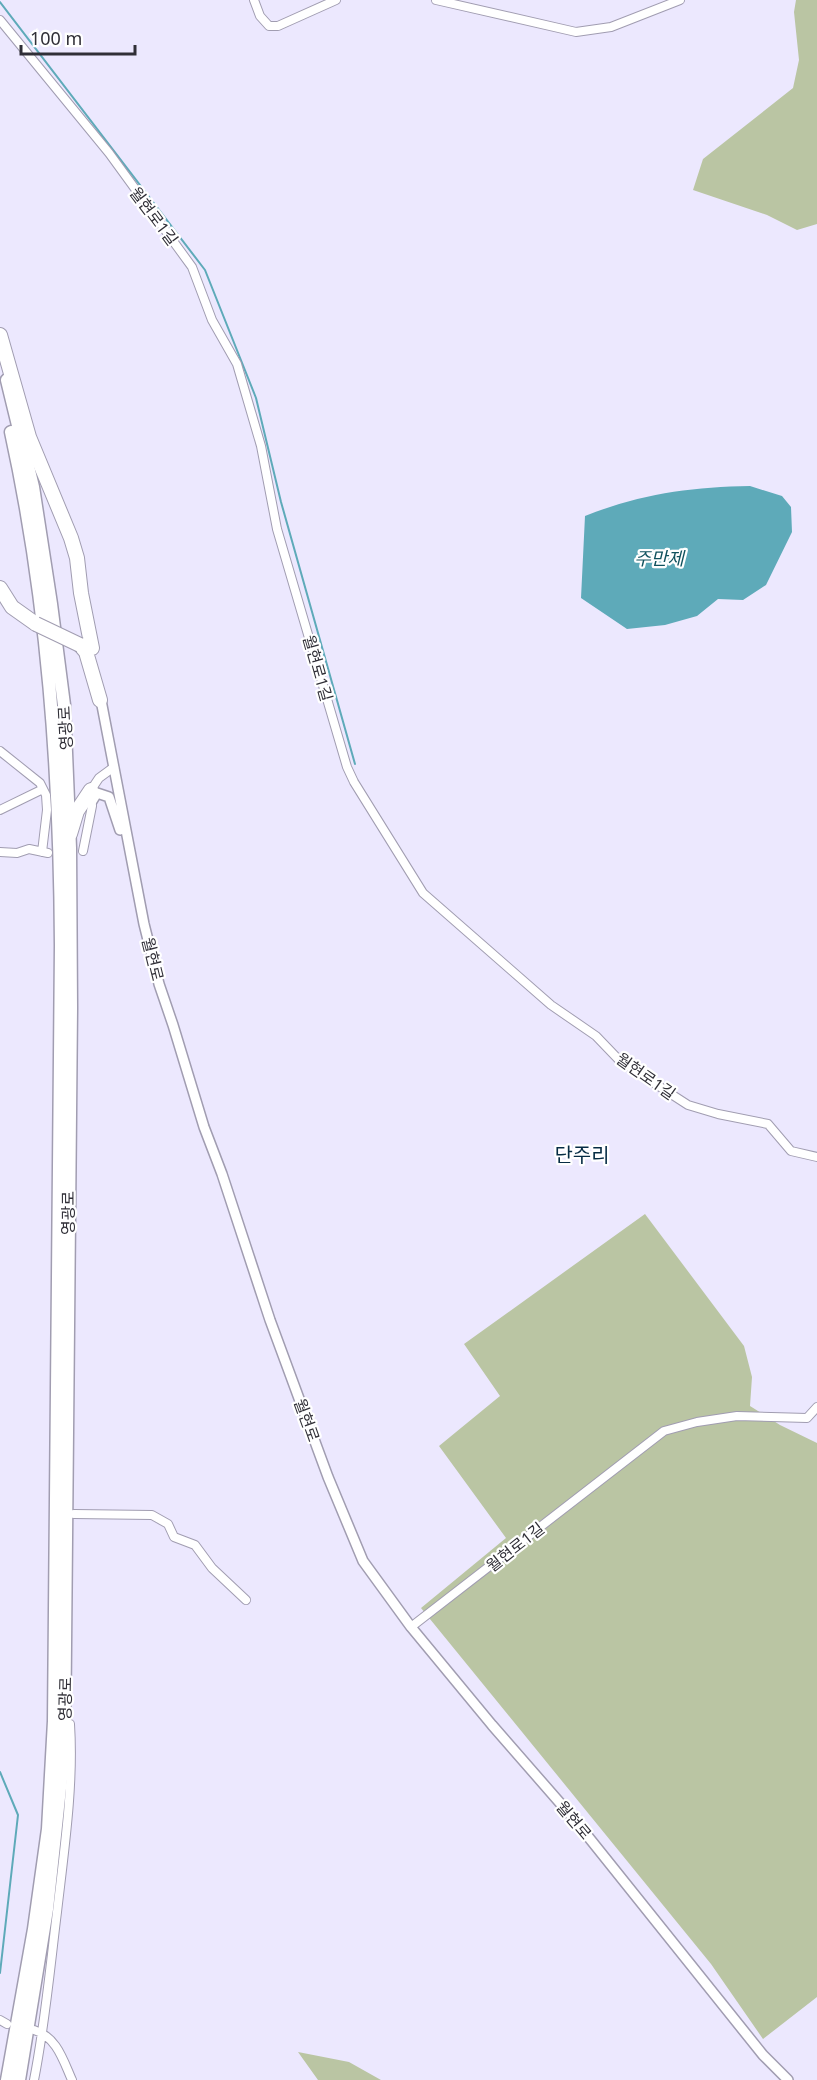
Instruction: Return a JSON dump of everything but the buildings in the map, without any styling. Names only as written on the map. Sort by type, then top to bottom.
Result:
[{"type":"highway","points":[[0,335],[29,436],[77,558],[86,652],[100,700]]},
{"type":"highway","points":[[0,588],[12,607],[36,624],[86,647]]},
{"type":"highway","points":[[70,834],[77,811],[91,796]]},
{"type":"main road","name":"영광로","points":[[0,350],[33,487],[51,604],[64,705],[70,834],[71,1008],[64,1751],[60,1802],[41,1948],[19,2080]]},
{"type":"main road","name":"영광로","points":[[0,381],[29,523],[48,660],[59,843],[61,935],[54,1721],[48,1829],[34,1929],[7,2080]]},
{"type":"street","points":[[254,0],[260,16],[269,26],[278,26],[336,0]]},
{"type":"street","points":[[436,0],[576,32],[611,27],[680,0]]},
{"type":"street","name":"월현로1길","points":[[0,20],[109,153],[192,267],[212,320],[237,364],[243,382],[261,446],[278,529],[347,767],[423,893],[499,961],[526,981],[550,1005],[597,1036],[620,1061],[635,1072],[688,1105],[718,1114],[768,1124],[791,1151],[817,1157]]},
{"type":"street","name":"월현로","points":[[100,700],[132,867],[159,984],[204,1127],[222,1174],[270,1320],[328,1477],[363,1561],[411,1627],[574,1819],[773,2066]]},
{"type":"street","points":[[0,751],[40,783],[46,795],[47,810],[45,853],[29,849],[17,853],[0,852]]},
{"type":"street","points":[[83,851],[86,844],[91,796],[99,778],[114,767]]},
{"type":"street","points":[[0,810],[43,789]]},
{"type":"street","points":[[91,796],[97,793],[109,797],[132,867]]},
{"type":"street","name":"월현로1길","points":[[411,1627],[664,1431],[697,1422],[737,1416],[807,1418],[817,1407]]},
{"type":"street","points":[[74,1514],[152,1515],[168,1524],[174,1537],[195,1545],[212,1568],[246,1600]]},
{"type":"street","points":[[34,2080],[43,2033],[63,1858],[71,1747],[65,1656]]},
{"type":"street","points":[[34,2030],[43,2033],[57,2046],[72,2080]]},
{"type":"street","points":[[773,2066],[780,2080]]},
{"type":"street","points":[[773,2066],[788,2080]]},
{"type":"green space","points":[[796,0],[817,0],[817,224],[797,230],[767,215],[693,190],[703,159],[793,88],[799,60],[794,12]]},
{"type":"green space","points":[[645,1214],[744,1346],[752,1377],[750,1406],[780,1425],[817,1443],[817,1997],[763,2039],[711,1964],[421,1608],[506,1538],[439,1446],[500,1396],[464,1344]]},
{"type":"green space","points":[[298,2052],[349,2062],[381,2080],[318,2080]]},
{"type":"water","name":"주만제","points":[[750,486],[782,496],[791,507],[792,532],[766,585],[743,600],[718,599],[697,616],[665,625],[627,629],[581,598],[585,516],[626,502],[666,493]]},
{"type":"waterway","points":[[0,2],[205,270],[256,398],[281,502],[355,764]]},
{"type":"waterway","points":[[0,1772],[18,1815],[0,1973]]},
{"type":"district","name":"단주리","points":[[582,1155]]}]
